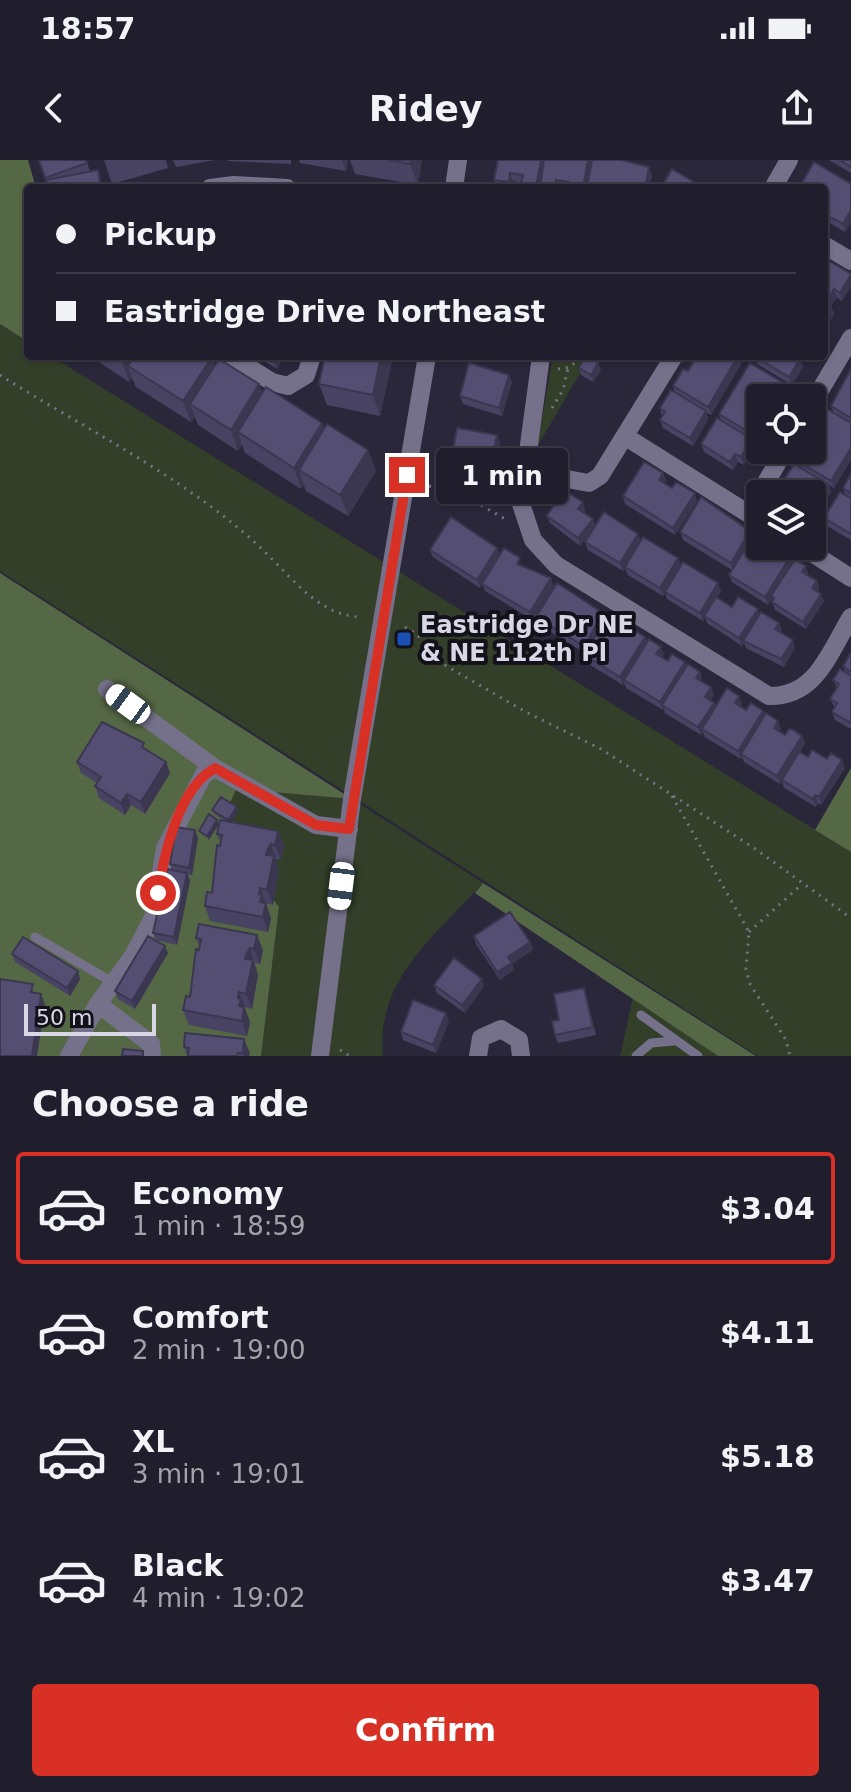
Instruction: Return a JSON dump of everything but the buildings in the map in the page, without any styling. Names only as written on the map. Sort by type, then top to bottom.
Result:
[{"type":"street","points":[[455,184],[458,160]]},
{"type":"street","points":[[775,184],[789,160]]},
{"type":"street","points":[[828,247],[851,261]]},
{"type":"street","points":[[824,384],[851,338]]},
{"type":"street","points":[[237,360],[272,382],[288,386],[306,375],[311,360]]},
{"type":"street","points":[[328,1052],[349,829],[426,360]]},
{"type":"street","points":[[523,471],[589,483],[600,476],[672,360]]},
{"type":"street","points":[[545,364],[523,471],[523,515],[533,540],[556,565],[769,696],[799,692],[812,681],[851,617]]},
{"type":"street","points":[[626,437],[746,512]]},
{"type":"street","points":[[823,560],[851,578]]},
{"type":"street","points":[[107,689],[215,768],[316,825],[349,829]]},
{"type":"street","points":[[69,1056],[154,916],[165,848],[179,816],[204,774],[215,768]]},
{"type":"street","points":[[98,1004],[151,1044],[152,1056]]},
{"type":"street","points":[[478,1056],[481,1038],[501,1029],[519,1040],[521,1056]]},
{"type":"lane","points":[[35,937],[114,983]]},
{"type":"lane","points":[[641,1015],[698,1056]]},
{"type":"lane","points":[[636,1056],[651,1043],[678,1041]]},
{"type":"path","points":[[543,411],[551,409],[563,390],[568,368],[576,360]]},
{"type":"path","points":[[545,364],[568,368]]},
{"type":"path","points":[[0,375],[228,519],[310,597],[340,616],[359,617]]},
{"type":"path","points":[[429,486],[465,496],[514,524]]},
{"type":"path","points":[[405,627],[417,634],[436,660],[467,680],[601,749],[754,848],[801,885],[851,918]]},
{"type":"path","points":[[671,794],[749,932],[746,969],[750,984],[786,1040],[790,1056]]},
{"type":"path","points":[[749,932],[801,885]]},
{"type":"path","points":[[328,1052],[350,1056]]},
{"type":"green space","points":[[0,160],[28,160],[35,184],[24,184],[24,339],[0,324]]},
{"type":"green space","points":[[0,324],[24,339],[24,360],[57,360],[851,852],[851,1056],[758,1056],[0,571]]},
{"type":"green space","points":[[552,360],[588,360],[537,447]]},
{"type":"green space","points":[[0,573],[352,799],[236,789],[226,813],[235,846],[279,907],[261,1056],[0,1056]]},
{"type":"green space","points":[[851,768],[851,852],[815,830]]},
{"type":"green space","points":[[235,789],[352,799],[483,883],[412,960],[399,982],[383,1029],[383,1056],[261,1056],[279,907],[235,846],[226,813]]},
{"type":"green space","points":[[483,883],[756,1056],[718,1056],[475,893]]},
{"type":"green space","points":[[633,997],[718,1056],[620,1056]]},
{"type":"place","name":"Eastridge Dr NE & NE 112th Pl","points":[[404,639]]},
{"type":"route","points":[[158,893],[165,848],[179,816],[204,774],[215,768],[316,825],[349,829],[407,475]]}]
